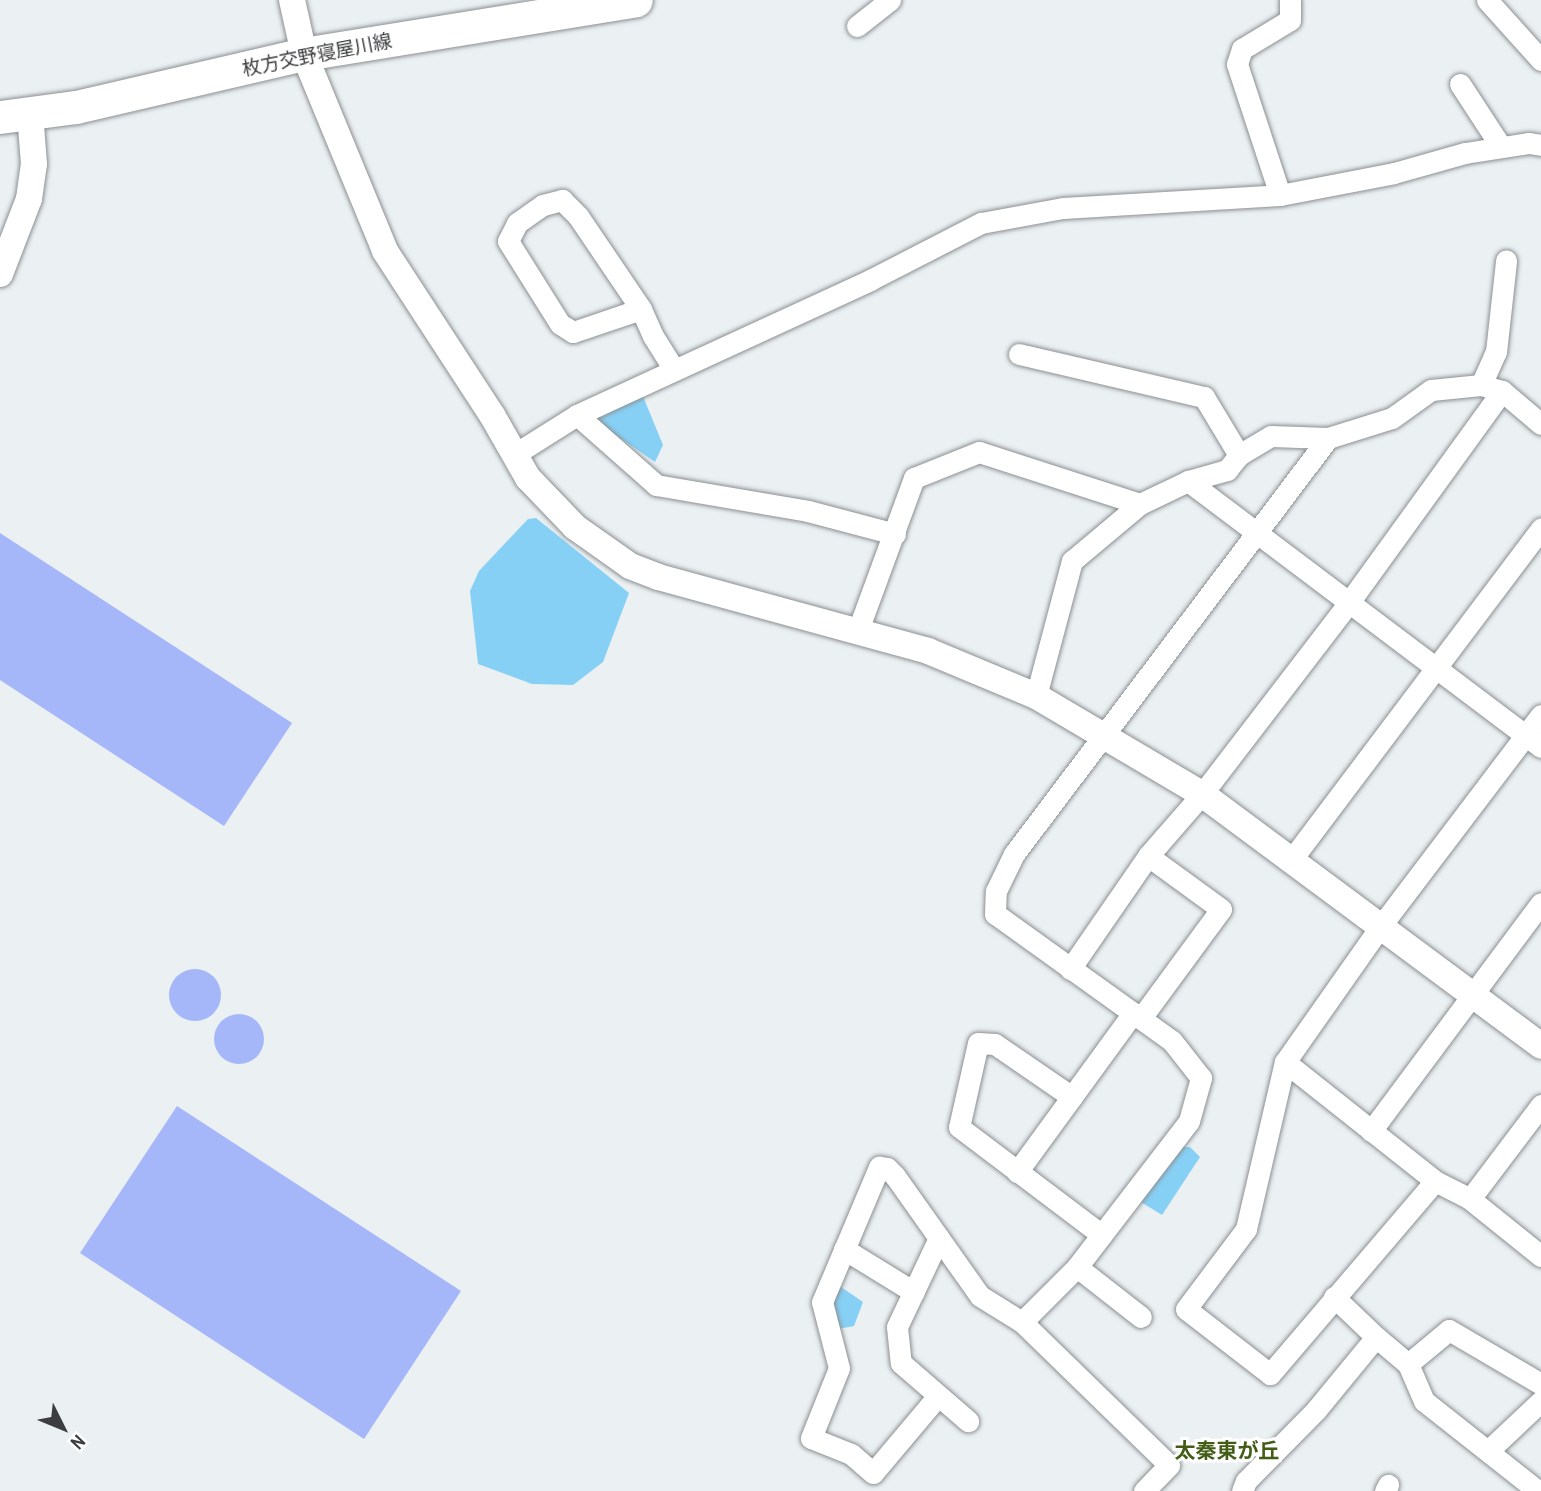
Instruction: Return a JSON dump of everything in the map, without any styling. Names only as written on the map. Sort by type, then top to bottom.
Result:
[{"type":"main road","name":"枚方交野寝屋川線","points":[[15,115],[75,107],[304,54],[636,0]]},
{"type":"street","points":[[292,0],[304,54],[385,251],[528,478],[575,527],[630,566],[928,651],[1036,695],[1202,794],[1541,1046]]},
{"type":"street","points":[[858,26],[890,0]]},
{"type":"street","points":[[1280,195],[1237,64],[1241,49],[1290,20],[1290,0]]},
{"type":"street","points":[[1486,0],[1541,58]]},
{"type":"street","points":[[1460,84],[1501,147]]},
{"type":"street","points":[[0,274],[29,199],[34,164],[15,115]]},
{"type":"street","points":[[515,454],[578,415],[870,280],[981,223],[1063,208],[1280,195],[1394,173],[1465,153],[1529,143],[1541,145]]},
{"type":"street","points":[[641,309],[573,332],[560,324],[509,241],[517,223],[543,205],[562,200],[578,216],[641,309],[653,336],[674,370]]},
{"type":"street","points":[[1070,969],[1148,856],[1202,794],[1350,601],[1492,388],[1506,261]]},
{"type":"street","points":[[1019,354],[1204,397],[1239,455]]},
{"type":"street","points":[[1036,695],[1072,561],[1140,504],[1188,481],[1227,471],[1239,455],[1271,436],[1328,439],[1391,418],[1431,390],[1492,388],[1541,424]]},
{"type":"street","points":[[578,415],[656,485],[808,511],[895,534]]},
{"type":"street","points":[[1022,1322],[1077,1267],[1189,1121],[1201,1078],[1172,1041],[995,914],[996,891],[1014,854],[1107,735],[1328,439]]},
{"type":"street","points":[[858,630],[915,478],[979,452],[1140,504]]},
{"type":"street","points":[[1188,481],[1533,741]]},
{"type":"street","points":[[1292,859],[1541,528]]},
{"type":"street","points":[[1435,1181],[1270,1374],[1186,1309],[1246,1229],[1286,1062],[1380,927],[1533,741],[1541,715]]},
{"type":"street","points":[[1017,1172],[1072,1097],[1221,909],[1148,856]]},
{"type":"street","points":[[1371,1130],[1541,903]]},
{"type":"street","points":[[1072,1097],[995,1044],[978,1043],[959,1127],[1102,1235]]},
{"type":"street","points":[[1286,1062],[1435,1181],[1471,1199],[1541,1256]]},
{"type":"street","points":[[1471,1199],[1541,1105]]},
{"type":"street","points":[[937,1397],[873,1473],[851,1454],[811,1438],[839,1368],[822,1302],[879,1167],[887,1168],[895,1176],[980,1296],[1022,1322],[1168,1465],[1144,1491]]},
{"type":"street","points":[[939,1238],[897,1327],[901,1363],[937,1397],[968,1421]]},
{"type":"street","points":[[844,1249],[914,1292]]},
{"type":"street","points":[[1077,1267],[1141,1317]]},
{"type":"street","points":[[1334,1297],[1408,1364],[1424,1401],[1538,1491]]},
{"type":"street","points":[[1408,1364],[1449,1330],[1541,1384]]},
{"type":"street","points":[[1242,1491],[1246,1481],[1316,1410],[1376,1337]]},
{"type":"street","points":[[1488,1451],[1541,1401]]},
{"type":"shaded area","points":[[642,394],[663,445],[655,462],[595,421]]},
{"type":"shaded area","points":[[536,518],[629,593],[603,662],[573,685],[532,684],[478,664],[470,591],[479,571],[528,519]]},
{"type":"shaded area","points":[[0,533],[292,723],[224,826],[0,680]]},
{"type":"shaded area","points":[[195,969],[205,971],[213,977],[219,985],[219,1005],[213,1013],[205,1019],[195,1021],[185,1019],[177,1013],[171,1005],[169,995],[171,985],[177,977],[185,971]]},
{"type":"shaded area","points":[[239,1014],[257,1021],[264,1039],[257,1057],[239,1064],[221,1057],[214,1039],[221,1021]]},
{"type":"shaded area","points":[[177,1106],[461,1291],[364,1439],[80,1253]]},
{"type":"shaded area","points":[[1181,1147],[1190,1147],[1200,1157],[1162,1215],[1141,1202]]},
{"type":"shaded area","points":[[835,1283],[863,1302],[854,1326],[838,1329],[828,1295]]},
{"type":"district","name":"太秦東が丘","points":[[1227,1451]]}]
